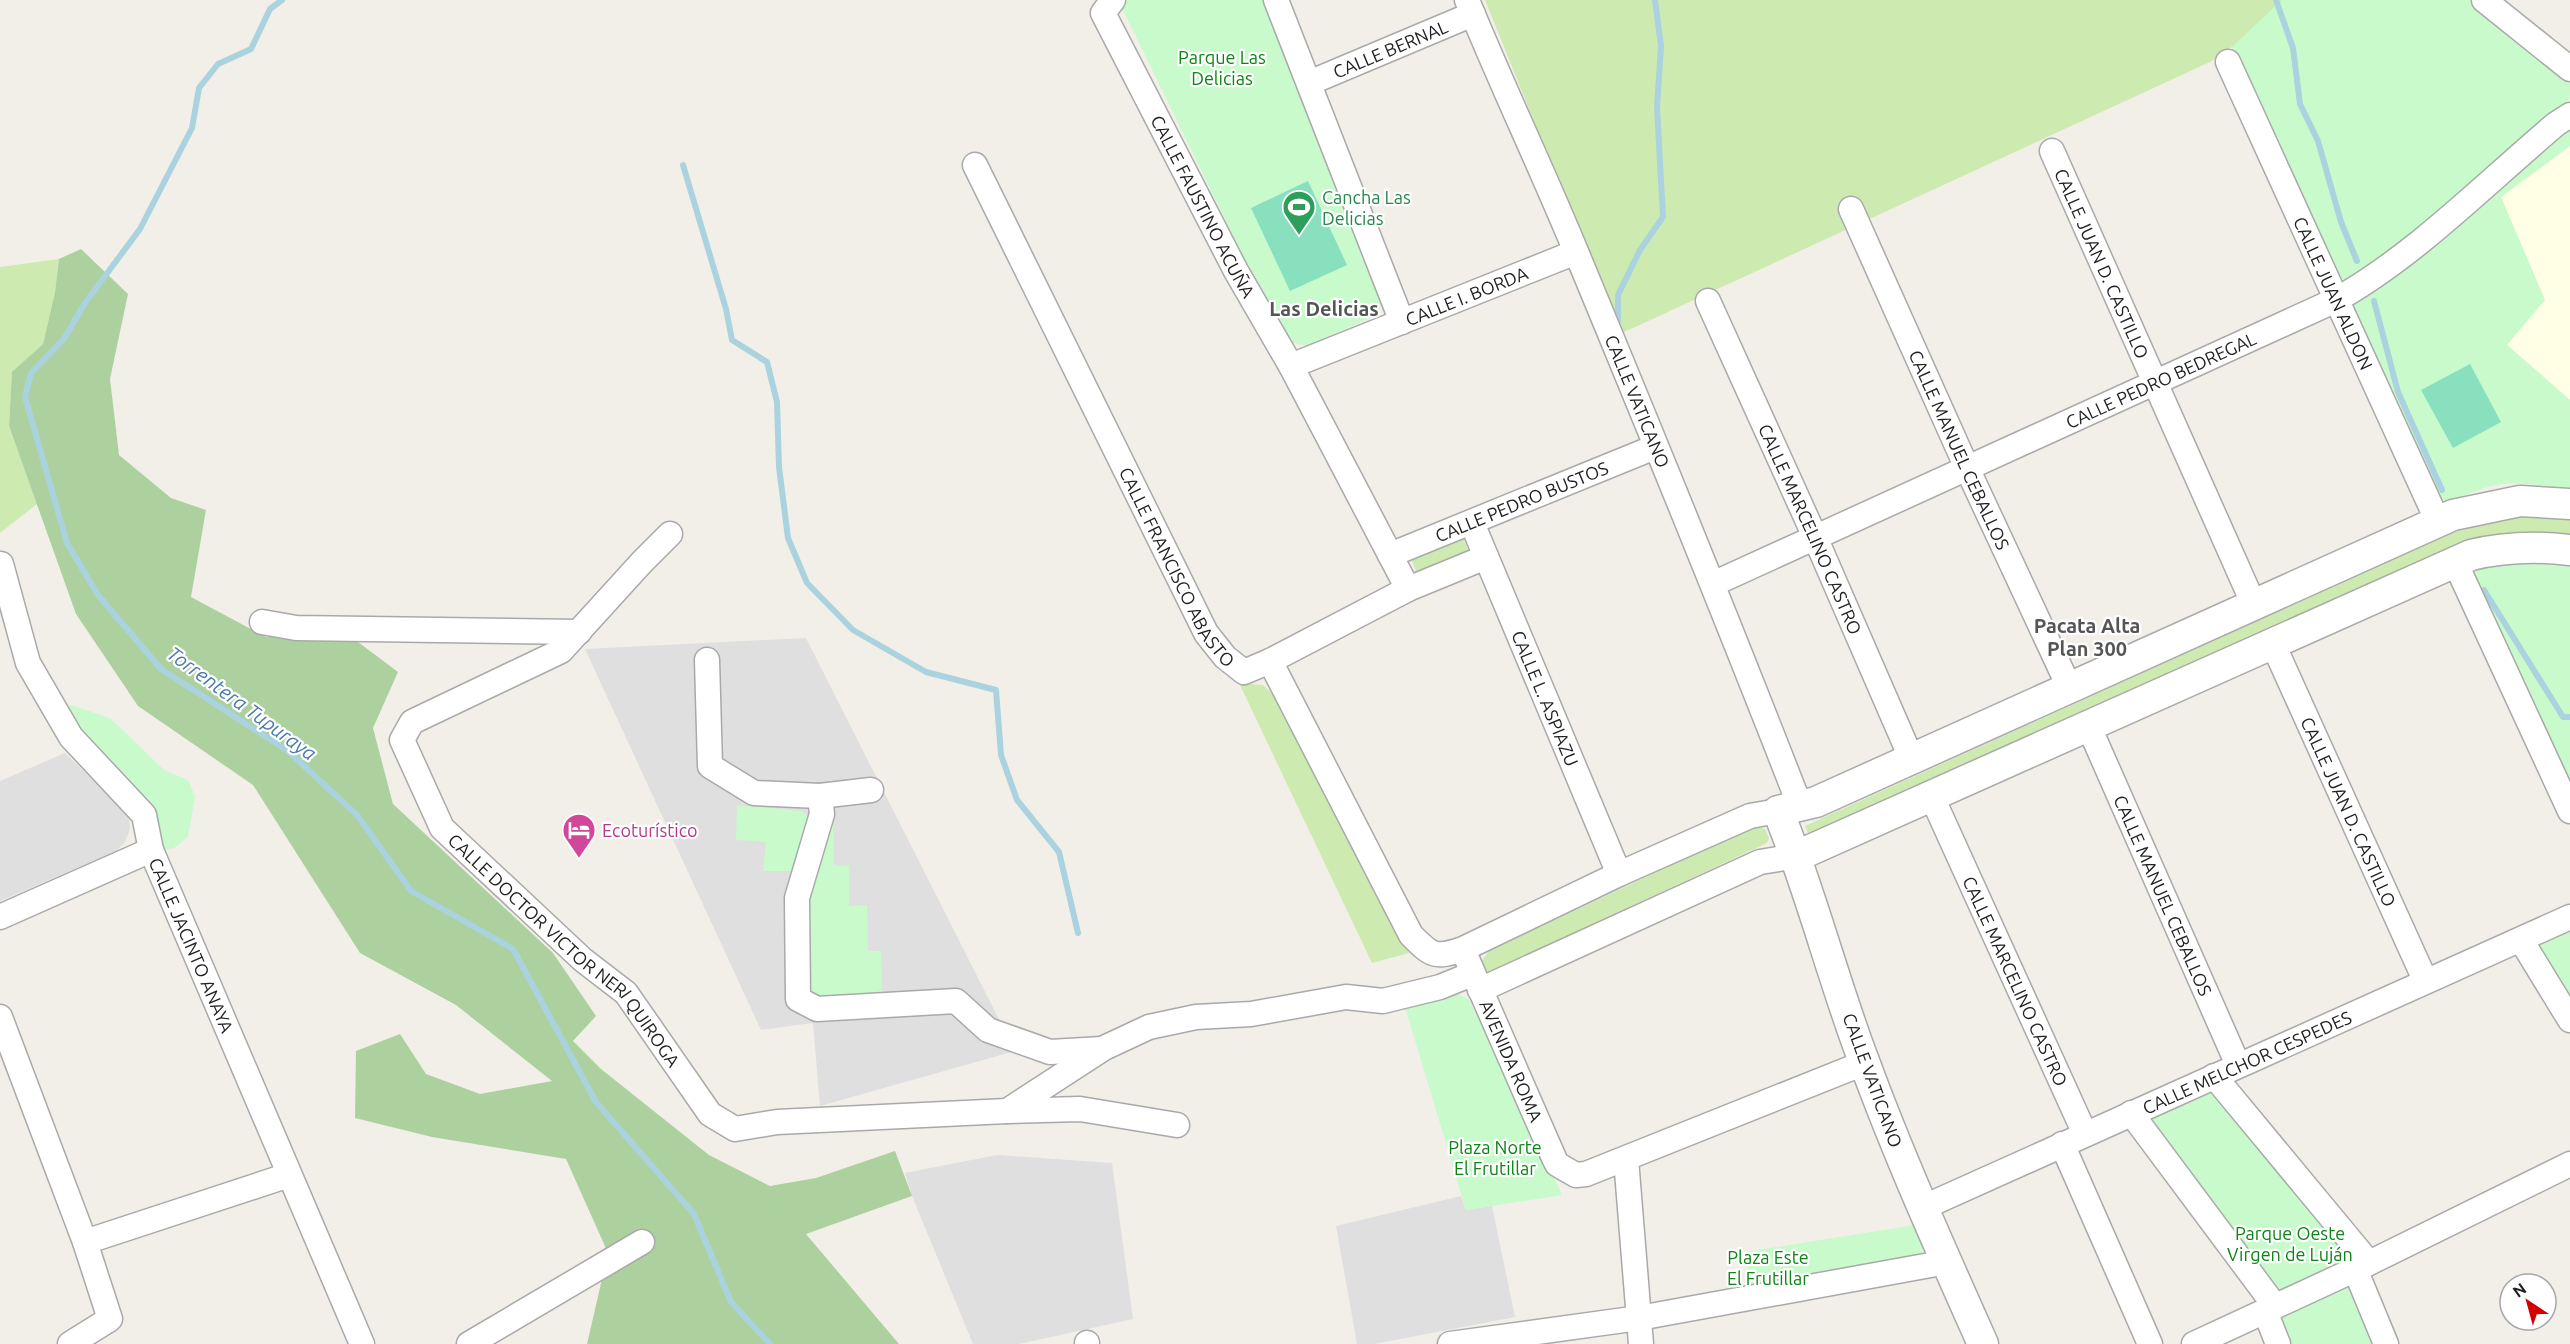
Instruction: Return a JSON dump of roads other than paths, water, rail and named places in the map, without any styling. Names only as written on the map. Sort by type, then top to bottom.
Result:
[{"type":"street","points":[[1276,0],[1402,322]]},
{"type":"street","points":[[2484,0],[2570,69]]},
{"type":"street","name":"CALLE FAUSTINO ACUÑA","points":[[1108,6],[1236,271],[1291,366],[1408,590]]},
{"type":"street","name":"CALLE BERNAL","points":[[1309,84],[1470,7]]},
{"type":"street","name":"CALLE VATICANO","points":[[1470,7],[1576,252],[1713,584],[1789,808],[1797,856],[1864,1063],[1922,1208],[1983,1344]]},
{"type":"street","name":"CALLE JUAN ALDON","points":[[2228,62],[2438,522]]},
{"type":"street","name":"CALLE PEDRO BEDREGAL","points":[[1713,584],[2336,300],[2354,290],[2429,233],[2556,124],[2570,115]]},
{"type":"street","name":"CALLE JUAN D. CASTILLO","points":[[2052,151],[2254,605]]},
{"type":"street","name":"CALLE FRANCISCO ABASTO","points":[[975,165],[1206,633],[1225,657],[1244,672],[1270,661],[1411,935],[1428,952],[1444,956],[1463,949],[1619,874],[1750,816],[1789,808]]},
{"type":"street","name":"CALLE MANUEL CEBALLOS","points":[[1851,209],[1967,468],[2070,689]]},
{"type":"street","name":"CALLE I. BORDA","points":[[1291,366],[1576,252]]},
{"type":"street","name":"CALLE MARCELINO CASTRO","points":[[1708,301],[1815,537],[1912,760]]},
{"type":"street","name":"CALLE PEDRO BUSTOS","points":[[1390,555],[1655,447]]},
{"type":"street","points":[[1789,808],[1816,802],[1912,760],[2453,515],[2487,506],[2520,501],[2570,504]]},
{"type":"street","name":"CALLE L. ASPIAZU","points":[[1472,523],[1619,874]]},
{"type":"street","name":"CALLE DOCTOR VICTOR NERI QUIROGA","points":[[670,534],[561,651],[412,722],[402,740],[442,828],[583,960],[626,993],[710,1114],[735,1129],[777,1122],[1007,1111]]},
{"type":"street","points":[[1007,1111],[1104,1048],[1149,1027],[1196,1017],[1251,1014],[1346,997],[1383,1001],[1440,987],[1476,982],[1760,862],[1797,856],[2455,562],[2496,549],[2544,547],[2570,550]]},
{"type":"street","name":"CALLE PEDRO BUSTOS","points":[[1270,661],[1408,590],[1486,557]]},
{"type":"street","points":[[2455,562],[2570,811]]},
{"type":"street","name":"CALLE JACINTO ANAYA","points":[[1,564],[28,663],[71,737],[144,815],[151,850],[362,1344]]},
{"type":"street","points":[[262,622],[296,628],[579,632]]},
{"type":"street","name":"CALLE JUAN D. CASTILLO","points":[[2273,644],[2425,980]]},
{"type":"street","points":[[707,660],[710,766],[754,793],[820,796],[871,790]]},
{"type":"street","name":"CALLE MANUEL CEBALLOS","points":[[2089,727],[2238,1065]]},
{"type":"street","points":[[820,796],[822,814],[796,898],[798,999],[817,1009],[956,1001],[988,1030],[1050,1052],[1104,1048]]},
{"type":"street","name":"CALLE MARCELINO CASTRO","points":[[1932,797],[2085,1134]]},
{"type":"street","points":[[0,917],[151,850]]},
{"type":"street","name":"CALLE MELCHOR CESPEDES","points":[[1922,1208],[2425,980],[2570,917]]},
{"type":"street","points":[[2521,940],[2570,1020]]},
{"type":"street","name":"AVENIDA ROMA","points":[[1463,949],[1557,1164],[1576,1175],[1586,1174],[1626,1159]]},
{"type":"street","points":[[0,1017],[85,1242],[110,1319],[70,1344]]},
{"type":"street","points":[[1641,1344],[1626,1159],[1864,1063]]},
{"type":"street","points":[[2214,1076],[2362,1266],[2386,1344]]},
{"type":"street","points":[[1007,1111],[1080,1109],[1177,1125]]},
{"type":"street","points":[[2131,1113],[2270,1309],[2278,1344]]},
{"type":"street","points":[[2062,1144],[2150,1344]]},
{"type":"street","points":[[2194,1344],[2362,1266],[2570,1164]]},
{"type":"street","points":[[85,1242],[289,1175]]},
{"type":"street","points":[[469,1344],[642,1242]]},
{"type":"street","points":[[1450,1344],[1639,1318],[1947,1262]]},
{"type":"waterway","name":"Torrentera Tupuraya","points":[[282,0],[270,9],[251,49],[218,64],[199,88],[192,128],[140,229],[85,303],[64,339],[31,373],[25,397],[67,543],[98,595],[161,669],[288,751],[357,815],[411,891],[513,949],[596,1102],[694,1214],[731,1302],[770,1344]]},
{"type":"waterway","points":[[1618,321],[1618,295],[1640,250],[1663,217],[1657,107],[1661,46],[1655,0]]},
{"type":"waterway","points":[[2276,0],[2293,48],[2300,104],[2318,141],[2341,222],[2357,261]]},
{"type":"waterway","points":[[683,165],[726,309],[732,340],[767,362],[777,402],[779,467],[788,538],[807,583],[853,630],[926,672],[996,690],[1001,755],[1017,800],[1059,852],[1078,933]]},
{"type":"waterway","points":[[2374,301],[2398,392],[2442,490]]},
{"type":"waterway","points":[[2484,590],[2563,717],[2570,717]]},
{"type":"place","name":"Cancha Las Delicias","points":[[1299,236]]},
{"type":"place","name":"Ecoturístico","points":[[579,859]]},
{"type":"district","name":"Las Delicias","points":[[1324,308]]},
{"type":"district","name":"Pacata Alta Plan 300","points":[[2087,636]]},
{"type":"park label","name":"Parque Las Delicias","points":[[1222,67]]},
{"type":"park label","name":"Plaza Norte El Frutillar","points":[[1495,1157]]},
{"type":"park label","name":"Parque Oeste Virgen de Luján","points":[[2290,1243]]},
{"type":"park label","name":"Plaza Este El Frutillar","points":[[1768,1267]]}]
